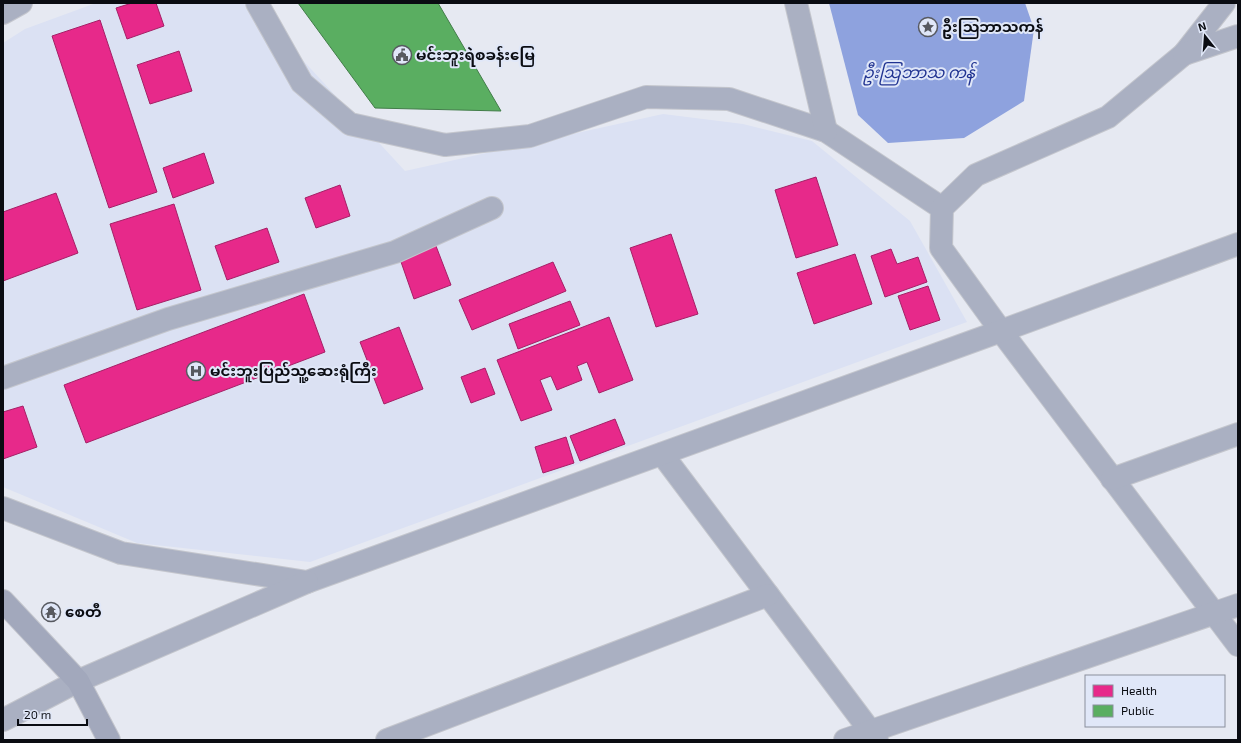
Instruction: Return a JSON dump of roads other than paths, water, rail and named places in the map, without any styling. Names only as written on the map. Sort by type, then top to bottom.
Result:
[{"type":"main road","points":[[3,601],[78,681],[109,740]]},
{"type":"street","points":[[3,14],[21,3]]},
{"type":"street","points":[[257,3],[302,83],[350,124],[445,145],[530,136],[646,97],[729,99],[826,131],[942,208]]},
{"type":"street","points":[[796,3],[826,131]]},
{"type":"street","points":[[1224,3],[1184,54],[1108,117],[976,175],[942,208],[941,248],[1001,331],[1238,645]]},
{"type":"street","points":[[1184,54],[1238,36]]},
{"type":"street","points":[[3,378],[168,319],[395,252],[492,208]]},
{"type":"street","points":[[3,720],[78,681],[306,582],[1238,244]]},
{"type":"street","points":[[1112,479],[1238,434]]},
{"type":"street","points":[[662,454],[873,736]]},
{"type":"street","points":[[3,508],[121,552],[306,582]]},
{"type":"street","points":[[387,740],[768,595]]},
{"type":"street","points":[[845,740],[873,736],[1238,605]]},
{"type":"water","name":"ဦး‌ဩဘာသ ကန်","points":[[829,3],[1025,3],[1034,29],[1024,101],[964,138],[888,143],[858,115]]},
{"type":"place","name":"ဦးဩဘာသကန်","points":[[928,27]]},
{"type":"place","name":"မင်းဘူးရဲစခန်းမြေ","points":[[402,55]]},
{"type":"place","name":"မင်းဘူးပြည်သူ့ဆေးရုံကြီး","points":[[196,371]]},
{"type":"place","name":"စေတီ","points":[[51,612]]}]
